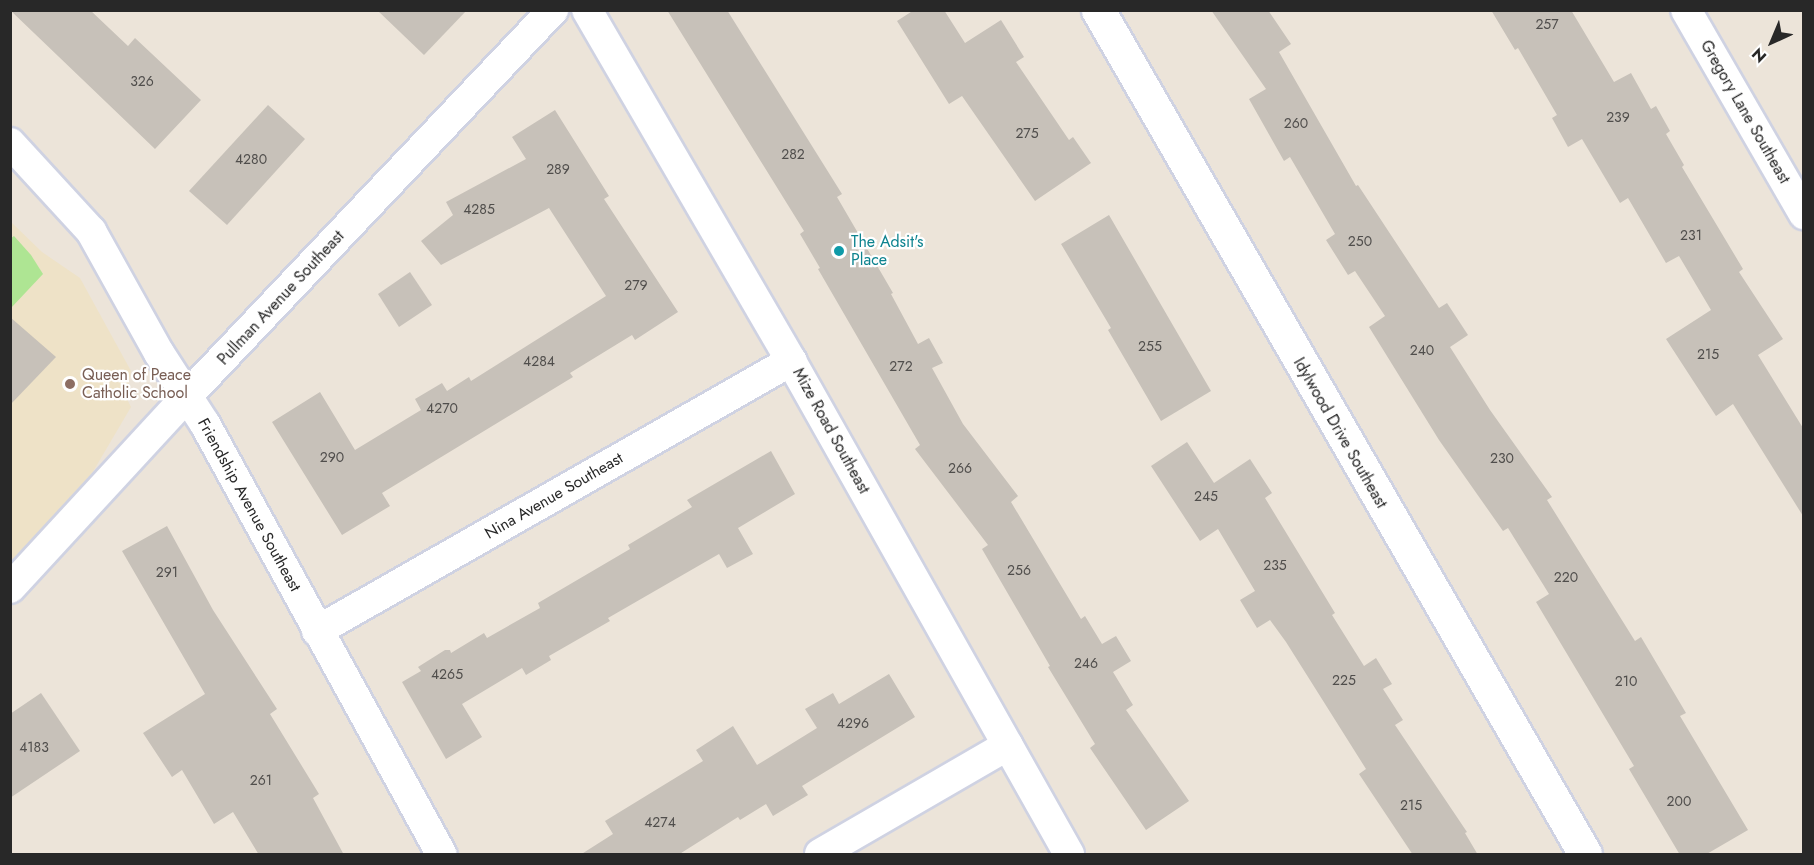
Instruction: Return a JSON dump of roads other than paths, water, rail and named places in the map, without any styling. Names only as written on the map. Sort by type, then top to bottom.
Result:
[{"type":"street","name":"Pullman Avenue Southeast","points":[[10,588],[553,10]]},
{"type":"street","name":"Mize Road Southeast","points":[[587,10],[791,360],[1069,855]]},
{"type":"street","name":"Idylwood Drive Southeast","points":[[1098,10],[1584,855]]},
{"type":"street","name":"Gregory Lane Southeast","points":[[1686,10],[1803,214]]},
{"type":"street","name":"Friendship Avenue Southeast","points":[[10,143],[91,231],[159,353],[189,395],[441,855]]},
{"type":"street","name":"Nina Avenue Southeast","points":[[317,630],[791,360]]},
{"type":"street","points":[[820,855],[1008,745]]},
{"type":"place","name":"The Adsit's Place","points":[[839,251]]},
{"type":"place","name":"Queen of Peace Catholic School","points":[[70,384]]}]
